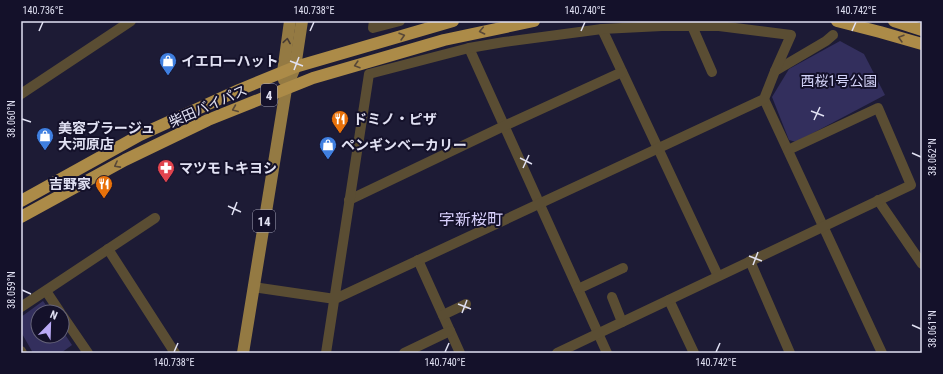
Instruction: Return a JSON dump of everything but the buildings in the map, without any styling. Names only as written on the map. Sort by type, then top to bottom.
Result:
[{"type":"highway","name":"柴田バイパス","points":[[21,200],[140,134],[239,90],[295,67],[453,21]]},
{"type":"highway","name":"柴田バイパス","points":[[21,217],[125,160],[208,120],[313,78],[444,40],[534,21]]},
{"type":"highway","points":[[837,21],[922,44]]},
{"type":"highway","points":[[894,21],[922,30]]},
{"type":"main road","name":"14","points":[[286,89],[283,72],[290,21]]},
{"type":"main road","name":"14","points":[[243,353],[286,89],[295,67],[302,21]]},
{"type":"street","points":[[21,94],[131,21]]},
{"type":"street","points":[[374,21],[373,28],[400,21]]},
{"type":"street","points":[[253,287],[335,299],[764,99],[791,35],[719,26],[662,26],[602,29],[469,48],[369,74],[335,299],[326,353]]},
{"type":"street","points":[[692,26],[712,72]]},
{"type":"street","points":[[602,29],[718,276]]},
{"type":"street","points":[[775,71],[826,41],[833,35]]},
{"type":"street","points":[[469,48],[607,353]]},
{"type":"street","points":[[349,200],[504,126],[622,72]]},
{"type":"street","points":[[764,99],[882,353]]},
{"type":"street","points":[[557,353],[911,185],[878,108],[788,150]]},
{"type":"street","points":[[878,200],[922,264]]},
{"type":"street","points":[[21,307],[156,218]]},
{"type":"street","points":[[108,249],[176,353]]},
{"type":"street","points":[[418,260],[460,353]]},
{"type":"street","points":[[750,262],[790,353]]},
{"type":"street","points":[[578,289],[623,268]]},
{"type":"street","points":[[46,291],[55,304]]},
{"type":"street","points":[[612,297],[622,322]]},
{"type":"street","points":[[669,300],[694,353]]},
{"type":"street","points":[[443,315],[466,304]]},
{"type":"street","points":[[70,327],[88,353]]},
{"type":"street","points":[[404,353],[450,331]]},
{"type":"green space","name":"西桜1号公園","points":[[840,41],[864,54],[885,95],[796,142],[789,140],[772,97],[789,69]]},
{"type":"green space","points":[[30,310],[30,344],[70,344],[70,342],[72,345],[61,353],[33,353],[21,332],[21,317]]},
{"type":"place","name":"イエローハット","points":[[168,76]]},
{"type":"place","name":"ドミノ・ピザ","points":[[340,134]]},
{"type":"place","name":"美容ブラージュ 大河原店","points":[[45,151]]},
{"type":"place","name":"ペンギンベーカリー","points":[[328,160]]},
{"type":"place","name":"マツモトキヨシ","points":[[166,183]]},
{"type":"place","name":"吉野家","points":[[104,199]]},
{"type":"district","name":"字新桜町","points":[[471,219]]}]
